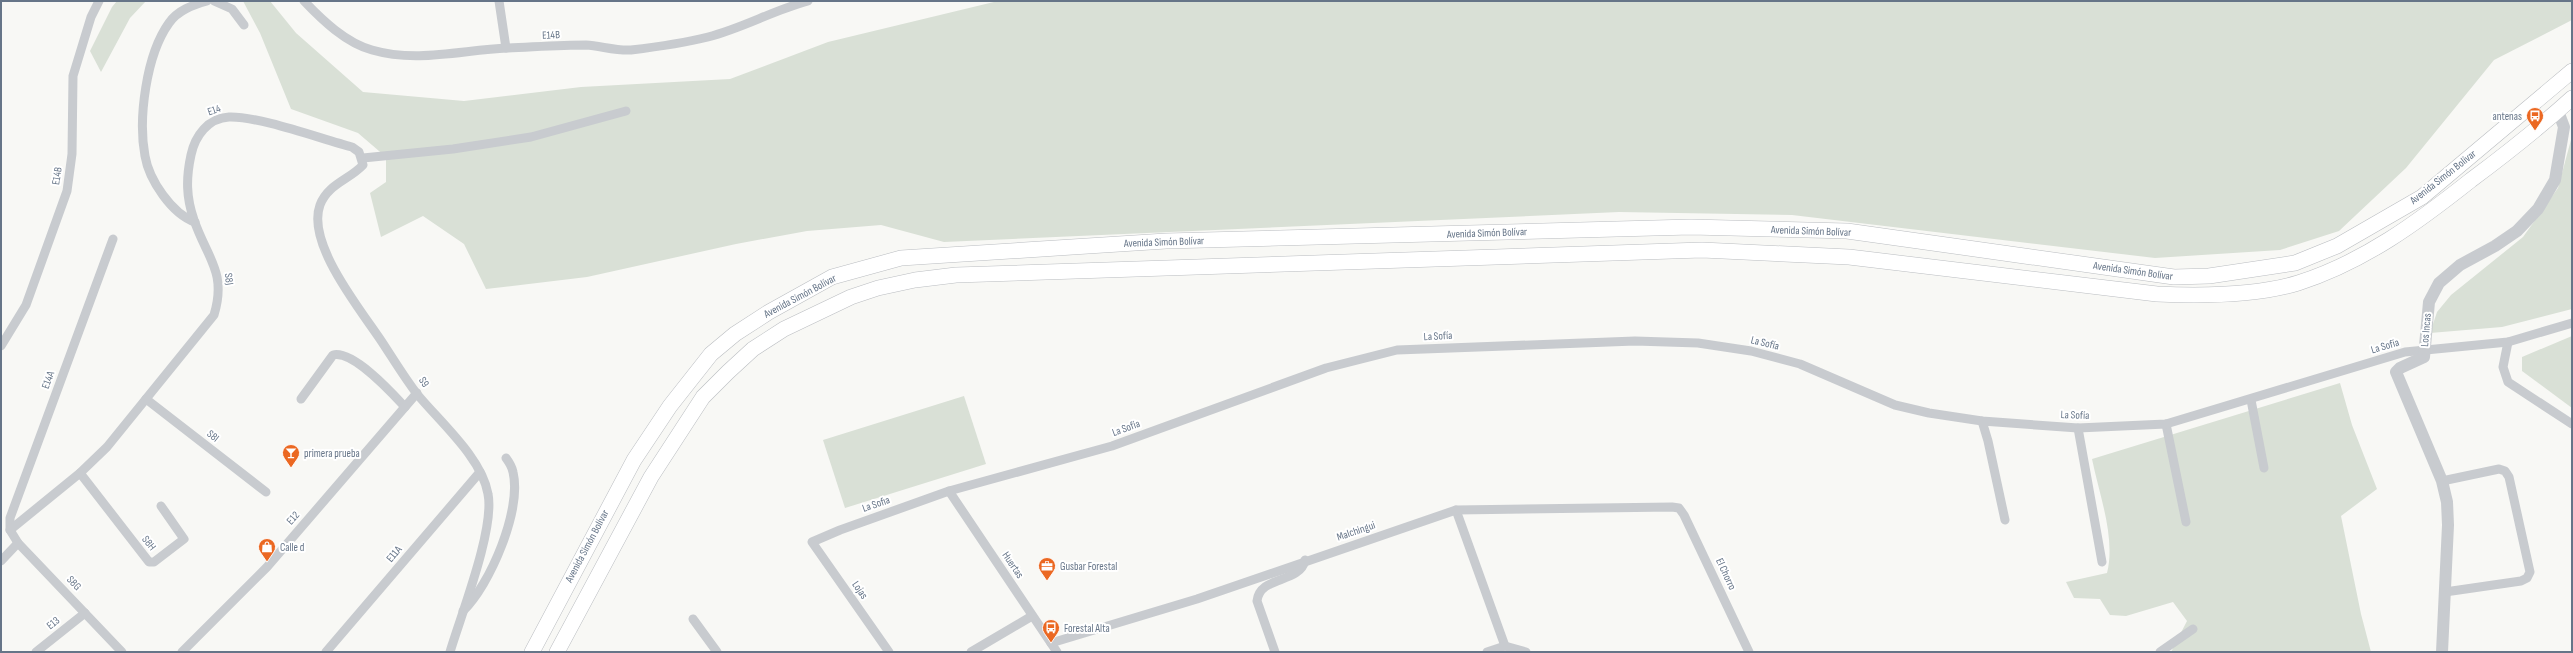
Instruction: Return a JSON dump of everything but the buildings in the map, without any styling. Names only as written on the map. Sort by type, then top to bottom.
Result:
[{"type":"highway","name":"Avenida Simón Bolívar","points":[[532,652],[634,460],[670,406],[711,354],[735,334],[769,312],[832,277],[862,267],[901,258],[942,254],[1166,242],[1692,227],[1847,231],[2174,277],[2209,276],[2295,263],[2337,246],[2422,197],[2572,71]]},
{"type":"highway","name":"Avenida Simón Bolívar","points":[[557,652],[651,477],[704,397],[753,349],[784,329],[851,297],[878,288],[956,275],[1702,250],[1849,257],[2157,294],[2201,296],[2247,291],[2297,283],[2344,266],[2389,241],[2462,188],[2572,98]]},
{"type":"street","name":"E14B","points":[[1,346],[26,305],[67,191],[72,154],[73,76],[91,17],[99,1]]},
{"type":"street","points":[[195,222],[184,218],[175,210],[159,189],[145,157],[143,121],[147,83],[157,47],[169,22],[188,7],[207,1]]},
{"type":"street","points":[[214,1],[232,9],[244,25]]},
{"type":"street","name":"E14B","points":[[304,1],[321,18],[344,36],[371,50],[401,55],[448,55],[506,48],[586,45],[629,50],[708,37],[754,22],[808,1]]},
{"type":"street","points":[[499,1],[506,48]]},
{"type":"street","points":[[363,158],[453,149],[531,137],[626,111]]},
{"type":"street","name":"Los Incas","points":[[2442,652],[2448,525],[2446,502],[2442,481],[2396,372],[2400,368],[2424,357],[2429,302],[2439,283],[2460,265],[2495,246],[2517,230],[2538,208],[2556,180],[2564,127],[2558,111]]},
{"type":"street","name":"E14","points":[[195,222],[187,196],[188,169],[193,144],[206,125],[228,117],[251,119],[352,147],[359,152],[363,158]]},
{"type":"street","name":"S9","points":[[363,158],[363,164],[357,171],[328,191],[320,205],[317,220],[323,245],[338,276],[416,393],[480,472],[488,493],[488,524],[450,652]]},
{"type":"street","name":"S8J","points":[[10,530],[80,473],[107,447],[214,314],[219,296],[218,273],[195,222]]},
{"type":"street","name":"E14A","points":[[10,530],[10,518],[113,239]]},
{"type":"street","name":"La Sofía","points":[[950,492],[1112,446],[1326,368],[1397,350],[1635,341],[1698,343],[1751,351],[1800,364],[1895,405],[1929,414],[1982,421],[2078,428],[2166,424],[2250,400],[2405,352],[2424,348],[2508,342],[2572,322]]},
{"type":"street","points":[[2508,342],[2503,367],[2508,382],[2572,424]]},
{"type":"street","points":[[301,399],[333,355],[337,354],[352,360],[372,375],[404,407]]},
{"type":"street","name":"E12","points":[[182,652],[267,567],[416,393]]},
{"type":"street","name":"S8I","points":[[146,400],[266,492]]},
{"type":"street","points":[[2250,400],[2264,468]]},
{"type":"street","points":[[1982,421],[1988,441],[2005,520]]},
{"type":"street","points":[[2166,424],[2186,522]]},
{"type":"street","points":[[2078,428],[2102,562]]},
{"type":"street","points":[[462,612],[476,596],[494,564],[504,541],[511,514],[514,490],[513,471],[506,458]]},
{"type":"street","points":[[2442,481],[2499,469],[2505,471],[2510,477],[2530,572],[2527,578],[2521,581],[2445,592]]},
{"type":"street","name":"E11A","points":[[326,652],[480,472]]},
{"type":"street","name":"S8H","points":[[80,473],[149,562],[154,562],[184,539],[161,506]]},
{"type":"street","name":"La Sofia","points":[[812,542],[840,530],[950,492]]},
{"type":"street","name":"Huertas","points":[[950,492],[1057,652]]},
{"type":"street","name":"Malchingui","points":[[1051,643],[1197,598],[1305,560],[1456,510],[1672,506],[1679,508]]},
{"type":"street","name":"El Chorro","points":[[1679,508],[1684,515],[1749,652]]},
{"type":"street","points":[[1456,510],[1505,646]]},
{"type":"street","name":"S8G","points":[[10,530],[18,543],[122,652]]},
{"type":"street","name":"Lojas","points":[[812,542],[889,652]]},
{"type":"street","points":[[1,561],[18,543]]},
{"type":"street","points":[[1275,652],[1257,601],[1258,594],[1263,588],[1299,572],[1304,567],[1305,560]]},
{"type":"street","name":"E13","points":[[36,652],[85,613]]},
{"type":"street","points":[[971,652],[1032,616]]},
{"type":"street","points":[[693,619],[717,652]]},
{"type":"street","points":[[2160,652],[2193,629]]},
{"type":"street","points":[[1488,652],[1505,646],[1526,652]]},
{"type":"shaded area","points":[[117,1],[146,1],[130,18],[101,72],[90,51],[112,7]]},
{"type":"shaded area","points":[[243,1],[270,1],[296,33],[363,92],[464,101],[581,87],[730,79],[828,42],[998,1],[2572,1],[2572,20],[2494,60],[2406,168],[2339,231],[2280,250],[2155,258],[1792,215],[1619,212],[944,242],[881,225],[807,231],[736,244],[587,277],[486,289],[464,244],[423,216],[381,237],[370,193],[386,182],[386,157],[358,133],[291,109],[260,33]]},
{"type":"shaded area","points":[[2572,136],[2572,309],[2502,327],[2430,333],[2437,312],[2451,295],[2523,237],[2558,188]]},
{"type":"shaded area","points":[[2572,336],[2572,408],[2522,371],[2522,357]]},
{"type":"shaded area","points":[[2340,383],[2352,425],[2377,489],[2341,516],[2361,614],[2371,652],[2171,652],[2187,621],[2173,602],[2126,616],[2110,615],[2100,599],[2074,598],[2066,582],[2107,573],[2109,559],[2106,516],[2092,459]]},
{"type":"shaded area","points":[[964,396],[986,464],[845,508],[823,440]]},
{"type":"place","name":"antenas","points":[[2535,131]]},
{"type":"place","name":"primera prueba","points":[[291,468]]},
{"type":"place","name":"Calle d","points":[[267,562]]},
{"type":"place","name":"Gusbar Forestal","points":[[1047,581]]},
{"type":"place","name":"Forestal Alta","points":[[1051,643]]}]
